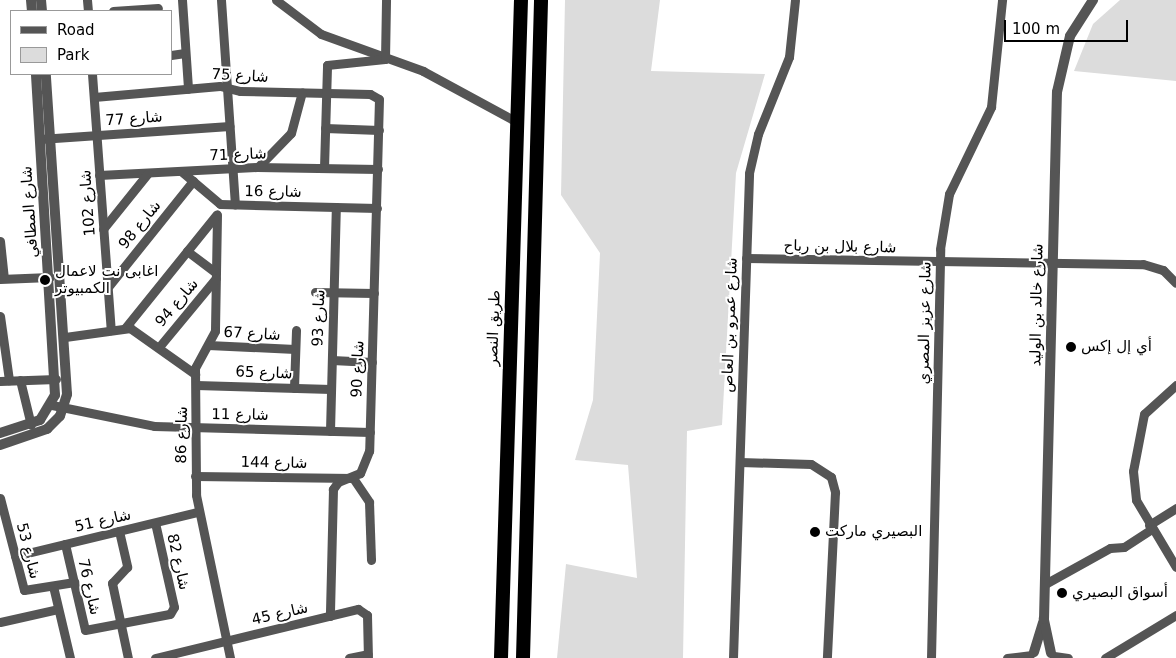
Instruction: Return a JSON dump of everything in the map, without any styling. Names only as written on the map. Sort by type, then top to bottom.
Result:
[{"type":"highway","name":"طريق النصر","points":[[501,658],[520,0]]},
{"type":"highway","points":[[523,658],[541,0]]},
{"type":"highway","points":[[509,350],[520,356],[531,351]]},
{"type":"highway","points":[[508,373],[519,369],[530,375]]},
{"type":"street","points":[[182,0],[188,89]]},
{"type":"street","points":[[221,0],[235,205]]},
{"type":"street","points":[[276,0],[306,26],[385,59],[443,80],[517,122]]},
{"type":"street","points":[[385,59],[386,0]]},
{"type":"street","name":"شارع عمرو بن العاص","points":[[733,658],[746,258],[752,153],[787,64],[795,0]]},
{"type":"street","name":"شارع عزيز المصري","points":[[931,658],[940,262],[949,194],[993,100],[1002,0]]},
{"type":"street","name":"شارع خالد بن الوليد","points":[[1053,656],[1044,619],[1058,83],[1070,36],[1092,0]]},
{"type":"street","points":[[145,10],[158,8]]},
{"type":"street","points":[[172,54],[185,53]]},
{"type":"street","points":[[324,168],[326,93],[329,63],[385,59]]},
{"type":"street","name":"شارع المطافي","points":[[36,75],[56,379],[52,404]]},
{"type":"street","name":"شارع المطافي","points":[[46,75],[68,378],[64,407]]},
{"type":"street","name":"شارع 102","points":[[92,75],[111,330]]},
{"type":"street","name":"شارع 75","points":[[94,97],[188,89],[227,88],[370,94],[380,103]]},
{"type":"street","points":[[257,167],[291,132],[302,92]]},
{"type":"street","name":"شارع 90","points":[[330,616],[333,489],[338,482],[353,478],[368,459],[380,103]]},
{"type":"street","name":"شارع 77","points":[[40,139],[230,126]]},
{"type":"street","points":[[325,128],[379,130]]},
{"type":"street","name":"شارع 71","points":[[100,175],[257,167],[378,169]]},
{"type":"street","name":"شارع 16","points":[[181,171],[219,204],[377,208]]},
{"type":"street","points":[[103,229],[148,173]]},
{"type":"street","name":"شارع 98","points":[[108,287],[193,181]]},
{"type":"street","points":[[125,328],[225,204]]},
{"type":"street","name":"شارع 93","points":[[330,431],[336,207]]},
{"type":"street","name":"شارع 86","points":[[217,215],[214,331],[208,345],[196,361],[197,512],[230,658]]},
{"type":"street","points":[[0,240],[2,279],[50,277]]},
{"type":"street","points":[[187,251],[216,275]]},
{"type":"street","name":"شارع بلال بن رباح","points":[[746,258],[1150,265],[1169,274],[1176,283]]},
{"type":"street","name":"شارع 94","points":[[158,347],[216,275]]},
{"type":"street","points":[[315,292],[374,293]]},
{"type":"street","points":[[0,316],[4,380],[56,379]]},
{"type":"street","points":[[65,337],[125,328],[139,332],[196,374]]},
{"type":"street","points":[[294,388],[296,330]]},
{"type":"street","name":"شارع 67","points":[[208,345],[295,349]]},
{"type":"street","points":[[332,360],[372,362]]},
{"type":"street","points":[[20,380],[31,425]]},
{"type":"street","name":"شارع 65","points":[[196,385],[331,389]]},
{"type":"street","points":[[1176,385],[1144,414],[1133,453],[1133,486],[1150,527],[1176,567]]},
{"type":"street","points":[[0,433],[31,425],[52,404]]},
{"type":"street","name":"شارع 11","points":[[52,404],[148,426],[370,432]]},
{"type":"street","points":[[0,445],[47,429],[64,407]]},
{"type":"street","points":[[740,462],[811,464],[831,477],[835,492],[827,658]]},
{"type":"street","name":"شارع 144","points":[[196,476],[353,478]]},
{"type":"street","points":[[353,478],[369,502],[370,560]]},
{"type":"street","name":"شارع 53","points":[[0,498],[25,591],[74,582]]},
{"type":"street","points":[[1045,584],[1110,548],[1124,547],[1176,508]]},
{"type":"street","name":"شارع 51","points":[[15,556],[197,512]]},
{"type":"street","name":"شارع 82","points":[[121,624],[174,612],[155,523]]},
{"type":"street","points":[[119,531],[127,567],[112,582],[128,658]]},
{"type":"street","name":"شارع 76","points":[[65,544],[85,630],[121,624]]},
{"type":"street","points":[[53,586],[70,658]]},
{"type":"street","points":[[0,622],[58,609]]},
{"type":"street","name":"شارع 45","points":[[155,658],[330,616],[364,610],[368,656]]},
{"type":"street","points":[[1105,658],[1176,615]]},
{"type":"street","name":"شارع خالد بن الوليد","points":[[1031,655],[1044,619]]},
{"type":"street","points":[[1007,658],[1031,655],[1042,649],[1053,656],[1068,658]]},
{"type":"street","points":[[349,658],[368,656]]},
{"type":"green space","points":[[565,0],[660,0],[651,71],[765,74],[736,173],[722,425],[687,431],[683,658],[557,658],[566,564],[637,578],[628,465],[575,460],[593,400],[600,253],[561,195]]},
{"type":"green space","points":[[1120,0],[1176,0],[1176,81],[1074,71],[1093,24]]},
{"type":"place","name":"اغابى نت لاعمال الكمبيوتر","points":[[45,280]]},
{"type":"place","name":"أي إل إكس","points":[[1071,347]]},
{"type":"place","name":"البصيري ماركت","points":[[815,532]]},
{"type":"place","name":"أسواق البصيري","points":[[1062,593]]}]
